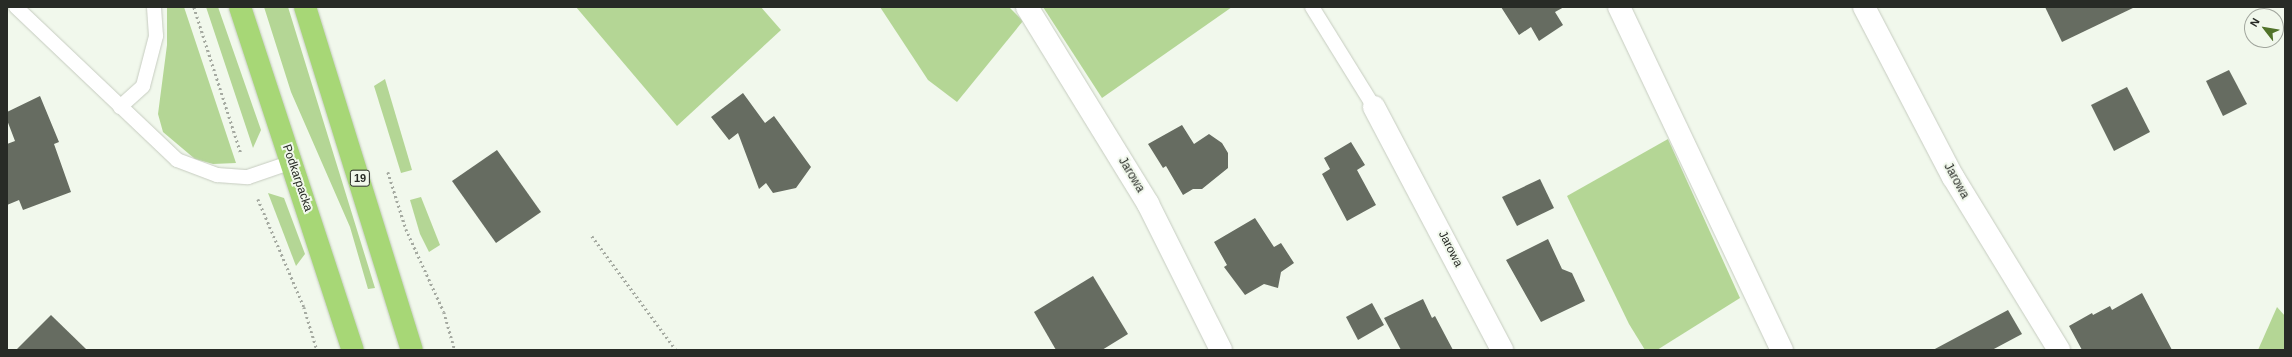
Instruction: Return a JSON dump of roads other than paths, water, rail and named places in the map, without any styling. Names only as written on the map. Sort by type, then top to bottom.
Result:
[{"type":"highway","name":"Podkarpacka","points":[[240,7],[353,350]]},
{"type":"highway","name":"19","points":[[306,7],[412,350]]},
{"type":"street","name":"Jarowa","points":[[1027,7],[1148,204],[1221,350]]},
{"type":"street","points":[[1619,7],[1782,350]]},
{"type":"street","name":"Jarowa","points":[[1864,7],[1957,184],[2059,350]]},
{"type":"street","name":"Jarowa","points":[[1374,107],[1502,350]]},
{"type":"lane","points":[[16,7],[176,160],[217,176],[248,177],[292,162]]},
{"type":"lane","points":[[120,107],[143,86],[156,36],[154,7]]},
{"type":"lane","points":[[1312,7],[1374,107]]}]
